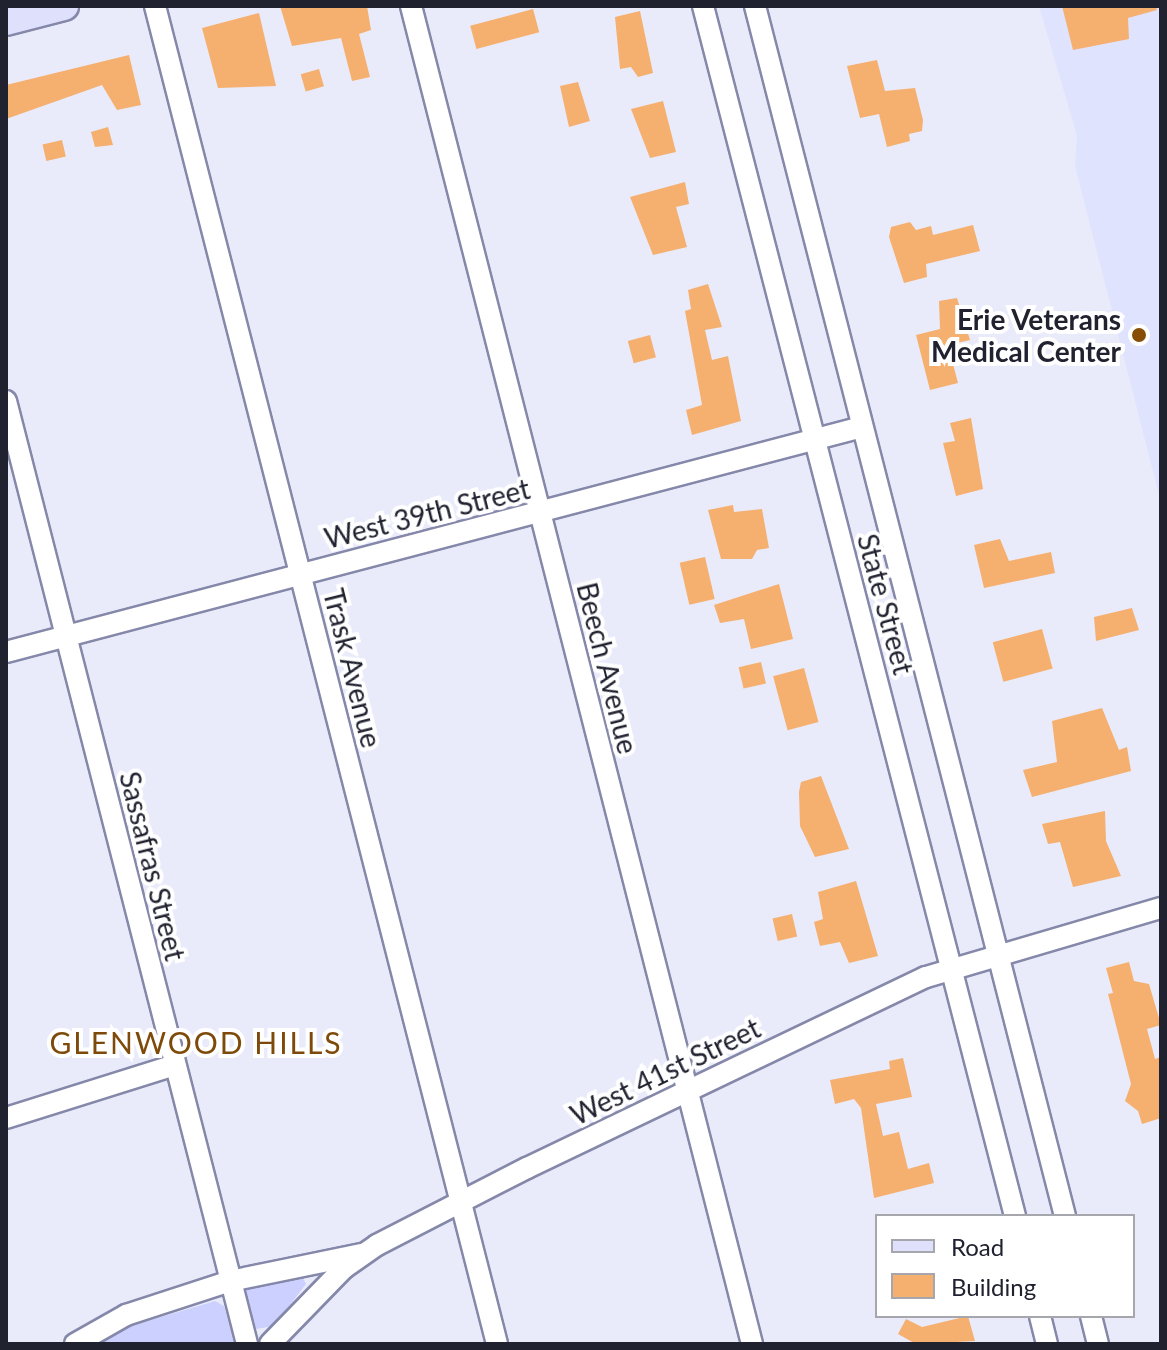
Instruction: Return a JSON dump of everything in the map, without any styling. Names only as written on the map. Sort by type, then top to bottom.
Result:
[{"type":"main road","points":[[6,21],[64,6]]},
{"type":"street","name":"Trask Avenue","points":[[155,6],[497,1344]]},
{"type":"street","name":"Beech Avenue","points":[[411,6],[752,1344]]},
{"type":"street","name":"State Street","points":[[703,6],[1014,1214]]},
{"type":"street","name":"State Street","points":[[755,6],[1064,1214]]},
{"type":"street","name":"Sassafras Street","points":[[6,401],[247,1344]]},
{"type":"street","name":"West 39th Street","points":[[6,652],[862,427]]},
{"type":"street","name":"West 41st Street","points":[[270,1344],[365,1253],[461,1202],[688,1091],[952,968],[1161,908]]},
{"type":"street","points":[[6,1118],[175,1065]]},
{"type":"street","name":"West 41st Street","points":[[75,1344],[126,1315],[230,1281],[365,1253]]},
{"type":"street","points":[[1040,1318],[1047,1344]]},
{"type":"street","points":[[1092,1318],[1098,1344]]},
{"type":"shaded area","name":"Erie Veterans Medical Center","points":[[1039,6],[1161,6],[1161,503],[1075,166],[1077,136]]},
{"type":"shaded area","points":[[303,1278],[306,1284],[274,1326],[256,1329],[244,1287]]},
{"type":"shaded area","points":[[215,1301],[224,1306],[235,1344],[94,1344],[114,1331]]},
{"type":"building","points":[[280,6],[367,6],[371,30],[359,34],[370,77],[352,81],[341,38],[292,46]]},
{"type":"building","points":[[1062,6],[1156,6],[1157,10],[1128,18],[1129,39],[1073,50]]},
{"type":"building","points":[[533,9],[539,32],[476,49],[470,26]]},
{"type":"building","points":[[640,11],[653,73],[638,77],[631,67],[620,69],[615,17]]},
{"type":"building","points":[[259,13],[276,86],[218,88],[202,28]]},
{"type":"building","points":[[129,55],[141,105],[117,110],[102,85],[6,119],[6,85]]},
{"type":"building","points":[[877,60],[885,91],[915,88],[923,120],[922,131],[909,134],[910,141],[887,147],[879,114],[860,118],[847,66]]},
{"type":"building","points":[[319,69],[324,86],[306,92],[301,74]]},
{"type":"building","points":[[578,82],[590,121],[569,127],[560,86]]},
{"type":"building","points":[[663,101],[676,152],[650,158],[631,109]]},
{"type":"building","points":[[108,127],[113,145],[95,147],[91,132]]},
{"type":"building","points":[[62,140],[66,157],[46,161],[43,144]]},
{"type":"building","points":[[685,182],[689,204],[676,207],[687,247],[653,255],[630,197]]},
{"type":"building","points":[[910,222],[916,230],[931,226],[933,235],[973,225],[980,251],[926,264],[927,277],[904,283],[889,237],[891,227]]},
{"type":"building","points":[[708,284],[722,327],[705,330],[712,360],[728,356],[741,421],[692,435],[686,410],[702,405],[685,311],[691,309],[688,290]]},
{"type":"building","points":[[957,298],[970,340],[948,345],[958,383],[930,390],[916,335],[940,329],[939,301]]},
{"type":"building","points":[[650,335],[656,357],[634,363],[628,341]]},
{"type":"building","points":[[971,418],[983,489],[956,496],[943,443],[955,441],[950,423]]},
{"type":"building","points":[[733,505],[734,512],[762,509],[769,548],[757,550],[752,559],[721,559],[708,510]]},
{"type":"building","points":[[1000,539],[1009,561],[1051,552],[1055,573],[984,588],[974,545]]},
{"type":"building","points":[[705,557],[715,599],[689,605],[680,563]]},
{"type":"building","points":[[779,584],[793,639],[751,649],[744,619],[720,623],[714,605]]},
{"type":"building","points":[[1132,608],[1139,630],[1096,641],[1094,617]]},
{"type":"building","points":[[1042,629],[1053,669],[1003,682],[993,642]]},
{"type":"building","points":[[761,662],[766,683],[744,689],[739,667]]},
{"type":"building","points":[[804,668],[818,722],[788,730],[773,676]]},
{"type":"building","points":[[1102,708],[1119,750],[1127,747],[1131,771],[1032,797],[1023,770],[1057,762],[1052,721]]},
{"type":"building","points":[[821,776],[849,849],[815,857],[800,826],[799,792],[801,782]]},
{"type":"building","points":[[1105,811],[1106,841],[1121,876],[1073,887],[1060,842],[1048,844],[1042,824]]},
{"type":"building","points":[[856,881],[878,956],[849,963],[840,942],[820,946],[814,922],[823,919],[818,892]]},
{"type":"building","points":[[792,914],[797,936],[778,941],[773,918]]},
{"type":"building","points":[[1129,962],[1134,981],[1149,984],[1161,1025],[1147,1029],[1155,1059],[1161,1057],[1161,1118],[1142,1124],[1138,1111],[1125,1101],[1131,1084],[1108,994],[1113,993],[1106,968]]},
{"type":"building","points":[[903,1058],[912,1097],[876,1104],[883,1136],[899,1132],[908,1169],[929,1163],[934,1183],[874,1198],[861,1108],[854,1099],[835,1104],[830,1080],[890,1069],[889,1061]]},
{"type":"building","points":[[969,1318],[975,1341],[916,1344],[898,1334],[906,1319],[922,1327]]},
{"type":"place","name":"Erie Veterans Medical Center","points":[[1139,335]]},
{"type":"district","name":"GLENWOOD HILLS","points":[[196,1042]]}]
